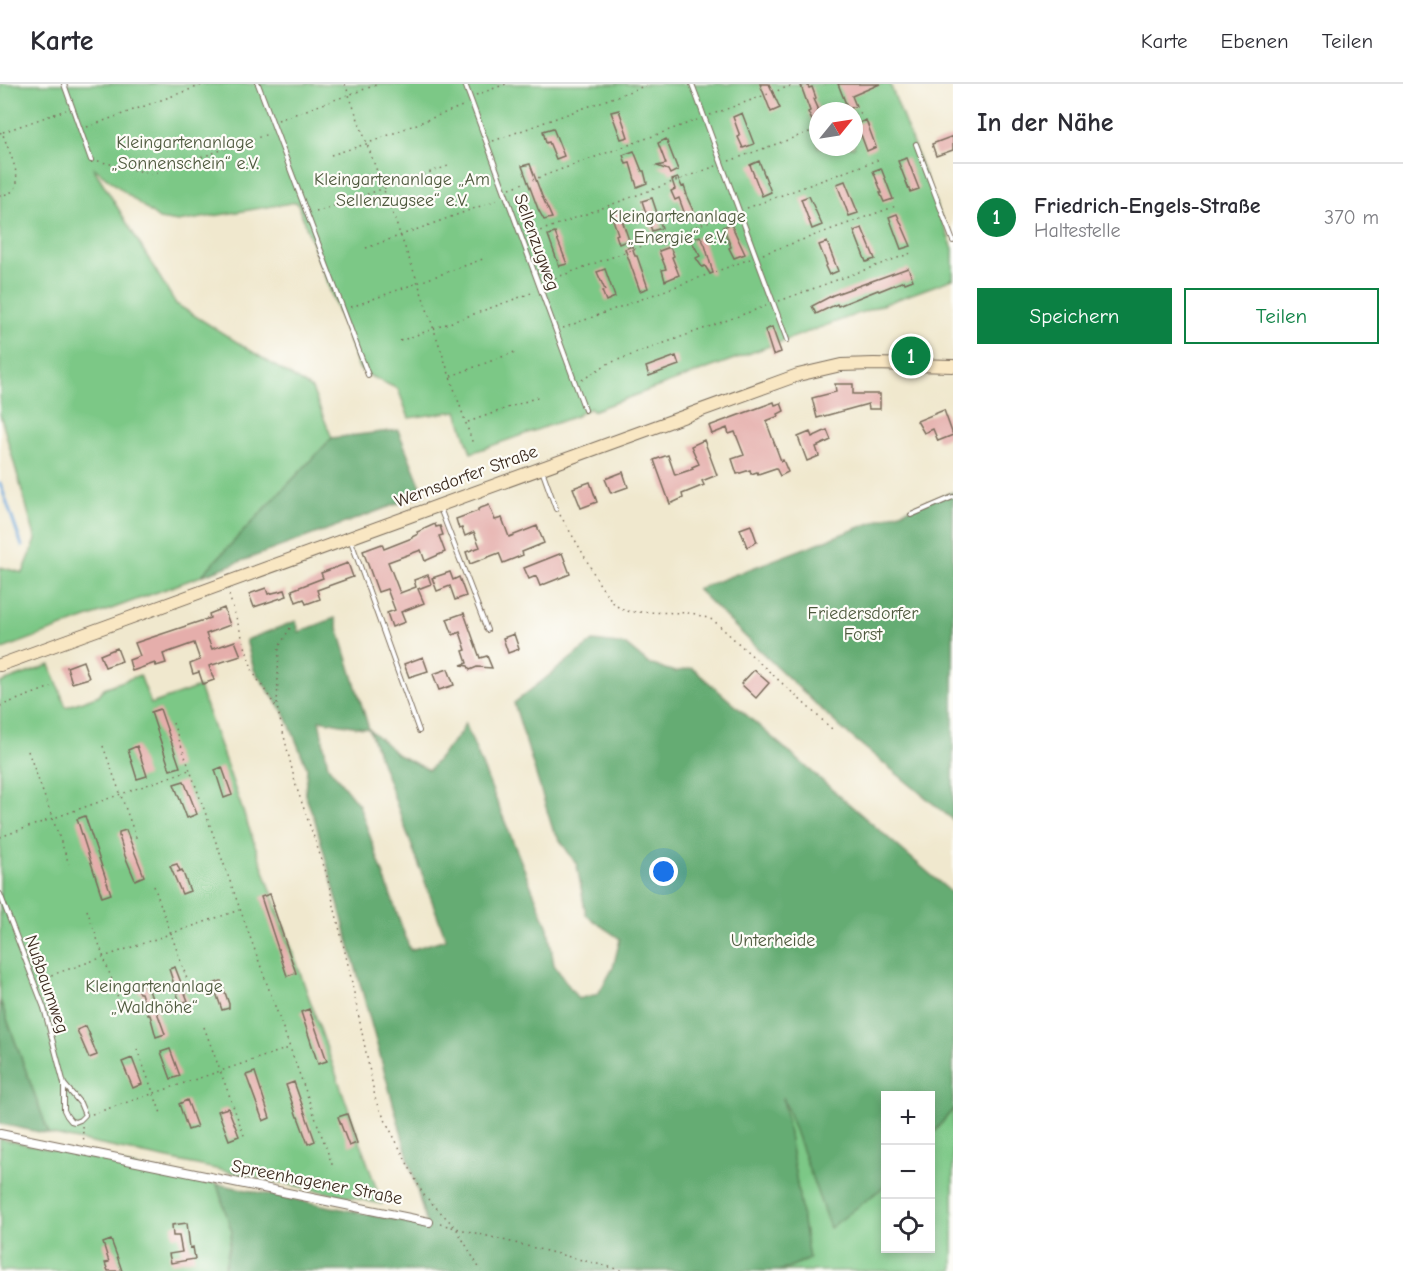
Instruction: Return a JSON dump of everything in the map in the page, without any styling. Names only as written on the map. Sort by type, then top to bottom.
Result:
[{"type":"main road","name":"Wernsdorfer Straße","points":[[0,665],[749,391],[817,369],[841,365],[874,364],[953,366]]},
{"type":"street","name":"Spreenhagener Straße","points":[[0,1134],[429,1222]]},
{"type":"lane","points":[[64,84],[92,160]]},
{"type":"lane","points":[[258,84],[368,375]]},
{"type":"lane","name":"Sellenzugweg","points":[[465,84],[585,410]]},
{"type":"lane","points":[[692,84],[787,340]]},
{"type":"lane","points":[[916,144],[953,242]]},
{"type":"lane","points":[[541,468],[556,509]]},
{"type":"lane","points":[[911,515],[953,497]]},
{"type":"lane","points":[[439,505],[487,630]]},
{"type":"lane","points":[[349,537],[419,731]]},
{"type":"lane","name":"Nußbaumweg","points":[[0,894],[44,1008],[64,1084],[64,1110],[71,1120],[75,1122],[80,1120]]},
{"type":"lane","name":"Nußbaumweg","points":[[64,1084],[80,1103],[85,1115]]},
{"type":"lane","points":[[80,1120],[85,1115]]},
{"type":"path","points":[[81,129],[205,84]]},
{"type":"path","points":[[345,84],[418,283],[473,444]]},
{"type":"path","points":[[272,122],[379,84]]},
{"type":"path","points":[[470,98],[506,84]]},
{"type":"path","points":[[486,143],[650,84]]},
{"type":"path","points":[[504,190],[796,84]]},
{"type":"path","points":[[332,155],[471,103]]},
{"type":"path","points":[[0,196],[11,193],[16,186],[17,176],[1,132],[72,108]]},
{"type":"path","points":[[92,160],[152,174],[275,131]]},
{"type":"path","points":[[521,237],[809,132]]},
{"type":"path","points":[[538,284],[880,159]]},
{"type":"path","points":[[307,215],[451,165]]},
{"type":"path","points":[[366,248],[506,197]]},
{"type":"path","points":[[556,331],[896,206]]},
{"type":"path","points":[[576,383],[607,364],[914,252]]},
{"type":"path","points":[[344,309],[483,259]]},
{"type":"path","points":[[400,341],[540,290]]},
{"type":"path","points":[[450,376],[515,352]]},
{"type":"path","points":[[466,423],[538,397]]},
{"type":"path","points":[[556,509],[600,585],[615,605],[625,611],[692,613],[713,620],[832,729]]},
{"type":"path","points":[[229,595],[253,672],[277,707]]},
{"type":"path","points":[[290,628],[279,647],[277,707],[296,786],[326,872],[350,973],[376,1102],[423,1194],[456,1228],[481,1271]]},
{"type":"path","points":[[0,706],[51,687]]},
{"type":"path","points":[[173,723],[333,1167]]},
{"type":"path","points":[[103,746],[137,840]]},
{"type":"path","points":[[28,751],[69,864]]},
{"type":"path","points":[[0,837],[190,770]]},
{"type":"path","points":[[154,886],[187,979]]},
{"type":"path","points":[[33,981],[240,909]]},
{"type":"path","points":[[87,910],[120,1003]]},
{"type":"path","points":[[204,1027],[245,1137]]},
{"type":"path","points":[[85,1115],[290,1048]]},
{"type":"path","points":[[137,1049],[162,1116]]},
{"type":"path","points":[[80,1120],[84,1129],[84,1137]]},
{"type":"path","points":[[429,1222],[625,1271]]},
{"type":"green space","points":[[0,84],[890,84],[953,249],[953,279],[471,453],[457,411],[409,418],[398,389],[368,375],[359,368],[297,202],[178,222],[159,219],[93,167],[176,304],[312,389],[332,438],[201,576],[0,650],[0,567],[23,573],[36,540],[0,414]]},
{"type":"green space","points":[[398,430],[424,494],[201,576],[332,438]]},
{"type":"green space","name":"Friedersdorfer Forst","points":[[953,492],[953,820],[841,728],[697,589]]},
{"type":"green space","name":"Unterheide","points":[[335,618],[369,729],[398,755],[429,770],[461,732],[465,723],[548,928],[554,965],[578,999],[598,994],[613,968],[620,939],[586,915],[577,865],[553,830],[514,703],[593,641],[626,645],[649,664],[675,672],[692,668],[953,894],[953,1109],[935,1131],[935,1091],[881,1091],[881,1189],[830,1228],[783,1097],[809,1259],[779,1271],[224,1271],[232,1232],[217,1184],[427,1226],[315,820],[305,795],[307,768],[286,716],[254,670],[246,640],[296,621],[299,632]],"holes":[[[319,720],[369,729],[446,939],[410,950],[359,805],[328,766]]]},
{"type":"green space","name":"Kleingartenanlage „Waldhöhe“","points":[[50,665],[66,707],[99,695],[104,688],[140,675],[151,704],[199,687],[382,1204],[49,1134],[0,1000],[0,683]]},
{"type":"green space","points":[[0,1000],[49,1134],[0,1124]]},
{"type":"green space","points":[[782,1092],[830,1227],[881,1189],[881,1253],[935,1253],[935,1131],[953,1109],[953,1271],[779,1271],[809,1259]]},
{"type":"green space","points":[[0,1139],[217,1184],[232,1232],[224,1271],[0,1271]]},
{"type":"building","points":[[760,84],[769,84],[780,108],[771,112]]},
{"type":"building","points":[[807,84],[809,88],[812,87],[816,98],[814,99],[815,102],[809,102],[809,108],[801,86]]},
{"type":"building","points":[[838,84],[880,84],[852,96],[854,102],[845,102]]},
{"type":"building","points":[[619,110],[628,137],[621,139],[611,112]]},
{"type":"building","points":[[742,113],[754,144],[743,148],[733,117]]},
{"type":"building","points":[[866,120],[876,147],[867,151],[863,140],[863,121]]},
{"type":"building","points":[[553,128],[564,156],[556,159],[549,142],[546,143],[543,131]]},
{"type":"building","points":[[953,136],[953,150],[936,156],[932,144]]},
{"type":"building","points":[[666,139],[678,170],[670,174],[668,170],[657,166],[666,164],[658,143]]},
{"type":"building","points":[[634,151],[647,183],[637,187],[630,163],[626,164],[623,155]]},
{"type":"building","points":[[907,158],[919,189],[910,192],[898,161]]},
{"type":"building","points":[[759,161],[771,192],[762,196],[750,165]]},
{"type":"building","points":[[530,164],[552,218],[544,220],[538,209],[522,166]]},
{"type":"building","points":[[881,168],[893,199],[884,202],[873,171]]},
{"type":"building","points":[[678,178],[682,187],[684,186],[696,217],[687,220],[679,198],[675,200],[671,191],[675,189],[672,180]]},
{"type":"building","points":[[845,181],[858,213],[849,216],[837,184]]},
{"type":"building","points":[[809,196],[822,225],[812,229],[801,199]]},
{"type":"building","points":[[652,198],[662,228],[652,231],[642,201]]},
{"type":"building","points":[[621,210],[629,240],[619,244],[611,214]]},
{"type":"building","points":[[897,214],[911,246],[901,249],[889,217]]},
{"type":"building","points":[[731,224],[745,254],[734,258],[723,227]]},
{"type":"building","points":[[862,228],[875,259],[866,262],[854,231]]},
{"type":"building","points":[[555,233],[567,264],[559,266],[548,235]]},
{"type":"building","points":[[700,236],[713,273],[710,274],[696,258],[700,256],[691,240]]},
{"type":"building","points":[[827,242],[838,271],[829,275],[819,245]]},
{"type":"building","points":[[632,246],[648,288],[640,291],[625,249]]},
{"type":"building","points":[[670,247],[679,275],[665,281],[662,270],[666,269],[659,251]]},
{"type":"building","points":[[908,268],[913,280],[878,290],[838,306],[837,304],[816,314],[812,306],[833,295]]},
{"type":"building","points":[[605,269],[615,297],[606,301],[602,291],[605,290],[597,272]]},
{"type":"building","points":[[772,327],[781,352],[773,355],[765,330]]},
{"type":"building","points":[[676,356],[679,365],[649,376],[646,367]]},
{"type":"building","points":[[835,384],[853,384],[853,394],[880,394],[880,409],[869,409],[868,404],[817,418],[812,398],[836,392]]},
{"type":"building","points":[[774,402],[775,405],[781,403],[784,411],[778,414],[779,416],[766,421],[781,461],[783,460],[788,472],[780,476],[776,468],[758,474],[757,472],[751,474],[750,470],[737,474],[732,459],[744,455],[735,432],[729,434],[727,428],[712,434],[709,426]]},
{"type":"building","points":[[944,410],[953,435],[938,441],[933,429],[924,433],[917,421]]},
{"type":"building","points":[[827,430],[831,440],[816,447],[819,456],[807,461],[798,437],[810,432],[812,437]]},
{"type":"building","points":[[704,440],[717,475],[702,481],[704,485],[682,494],[683,498],[670,504],[654,460],[668,455],[675,475],[693,469],[692,467],[699,464],[691,446]]},
{"type":"building","points":[[623,472],[628,487],[611,493],[605,479]]},
{"type":"building","points":[[590,482],[597,502],[581,508],[573,488]]},
{"type":"building","points":[[489,505],[495,520],[502,518],[509,537],[537,526],[544,543],[503,563],[499,553],[470,564],[466,552],[480,547],[474,532],[465,536],[462,528],[459,529],[456,519]]},
{"type":"building","points":[[435,524],[436,527],[440,526],[443,535],[439,536],[445,552],[425,561],[421,550],[388,562],[400,593],[416,587],[414,580],[428,575],[431,584],[418,589],[424,603],[401,612],[405,622],[392,627],[387,613],[395,610],[387,589],[378,592],[363,551],[382,544],[384,549],[412,538],[418,534],[417,532]]},
{"type":"building","points":[[751,525],[757,542],[747,547],[740,529]]},
{"type":"building","points":[[562,553],[570,574],[540,586],[536,576],[529,579],[524,568]]},
{"type":"building","points":[[348,563],[353,577],[317,590],[320,599],[306,604],[304,599],[296,602],[292,590],[323,578],[321,573]]},
{"type":"building","points":[[450,572],[453,580],[459,577],[466,596],[455,600],[450,586],[437,591],[432,578]]},
{"type":"building","points":[[266,588],[268,594],[285,590],[287,596],[254,607],[249,594]]},
{"type":"building","points":[[224,608],[230,625],[206,634],[212,649],[235,641],[241,656],[209,666],[214,680],[203,684],[199,672],[193,674],[190,664],[200,660],[194,643],[163,654],[166,663],[156,666],[155,663],[132,671],[129,660],[140,656],[135,643],[210,618],[209,614]]},
{"type":"building","points":[[464,613],[480,658],[487,656],[492,668],[477,667],[470,670],[468,666],[461,665],[467,663],[463,651],[466,650],[460,632],[453,635],[447,619]]},
{"type":"building","points":[[514,634],[519,649],[508,653],[503,638]]},
{"type":"building","points":[[117,648],[122,661],[105,667],[100,655]]},
{"type":"building","points":[[423,657],[428,671],[409,677],[404,664]]},
{"type":"building","points":[[83,661],[89,678],[72,683],[67,667]]},
{"type":"building","points":[[448,669],[454,685],[439,690],[433,674]]},
{"type":"building","points":[[754,670],[769,683],[756,698],[741,684]]},
{"type":"building","points":[[160,709],[180,767],[170,770],[151,712]]},
{"type":"building","points":[[137,746],[147,776],[137,779],[128,750]]},
{"type":"building","points":[[222,767],[232,795],[224,798],[215,770]]},
{"type":"building","points":[[184,781],[197,814],[187,818],[174,784]]},
{"type":"building","points":[[85,816],[111,894],[102,897],[77,819]]},
{"type":"building","points":[[126,830],[144,876],[135,880],[119,836],[119,832]]},
{"type":"building","points":[[177,864],[180,871],[182,870],[190,891],[182,894],[170,866]]},
{"type":"building","points":[[270,894],[296,973],[287,976],[261,897]]},
{"type":"building","points":[[175,967],[188,1001],[180,1003],[169,969]]},
{"type":"building","points":[[221,981],[229,1004],[229,1008],[222,1010],[213,984]]},
{"type":"building","points":[[146,982],[165,1034],[156,1037],[150,1015],[148,1015],[141,993],[136,986]]},
{"type":"building","points":[[309,1009],[327,1061],[318,1064],[301,1012]]},
{"type":"building","points":[[86,1026],[97,1055],[89,1058],[77,1030]]},
{"type":"building","points":[[170,1049],[180,1076],[171,1079],[161,1052]]},
{"type":"building","points":[[132,1058],[142,1084],[133,1088],[122,1062]]},
{"type":"building","points":[[255,1072],[270,1118],[263,1121],[246,1075]]},
{"type":"building","points":[[294,1082],[315,1141],[308,1144],[286,1085]]},
{"type":"building","points":[[187,1100],[197,1127],[188,1130],[179,1104]]},
{"type":"building","points":[[228,1108],[239,1136],[229,1140],[218,1111]]},
{"type":"building","points":[[347,1114],[357,1143],[349,1146],[338,1117]]},
{"type":"building","points":[[187,1223],[190,1248],[193,1247],[195,1259],[171,1263],[169,1254],[182,1252],[179,1236],[173,1236],[172,1225]]},
{"type":"building","points":[[111,1240],[122,1271],[108,1271],[105,1263],[109,1262],[103,1243]]},
{"type":"waterway","points":[[0,483],[22,546]]},
{"type":"place","name":"Friedrich-Engels-Straße","points":[[911,356]]},
{"type":"park label","name":"Kleingartenanlage „Sonnenschein“ e.V.","points":[[185,152]]},
{"type":"park label","name":"Kleingartenanlage „Am Sellenzugsee“ e.V.","points":[[402,190]]},
{"type":"park label","name":"Kleingartenanlage „Energie“ e.V.","points":[[677,226]]}]
